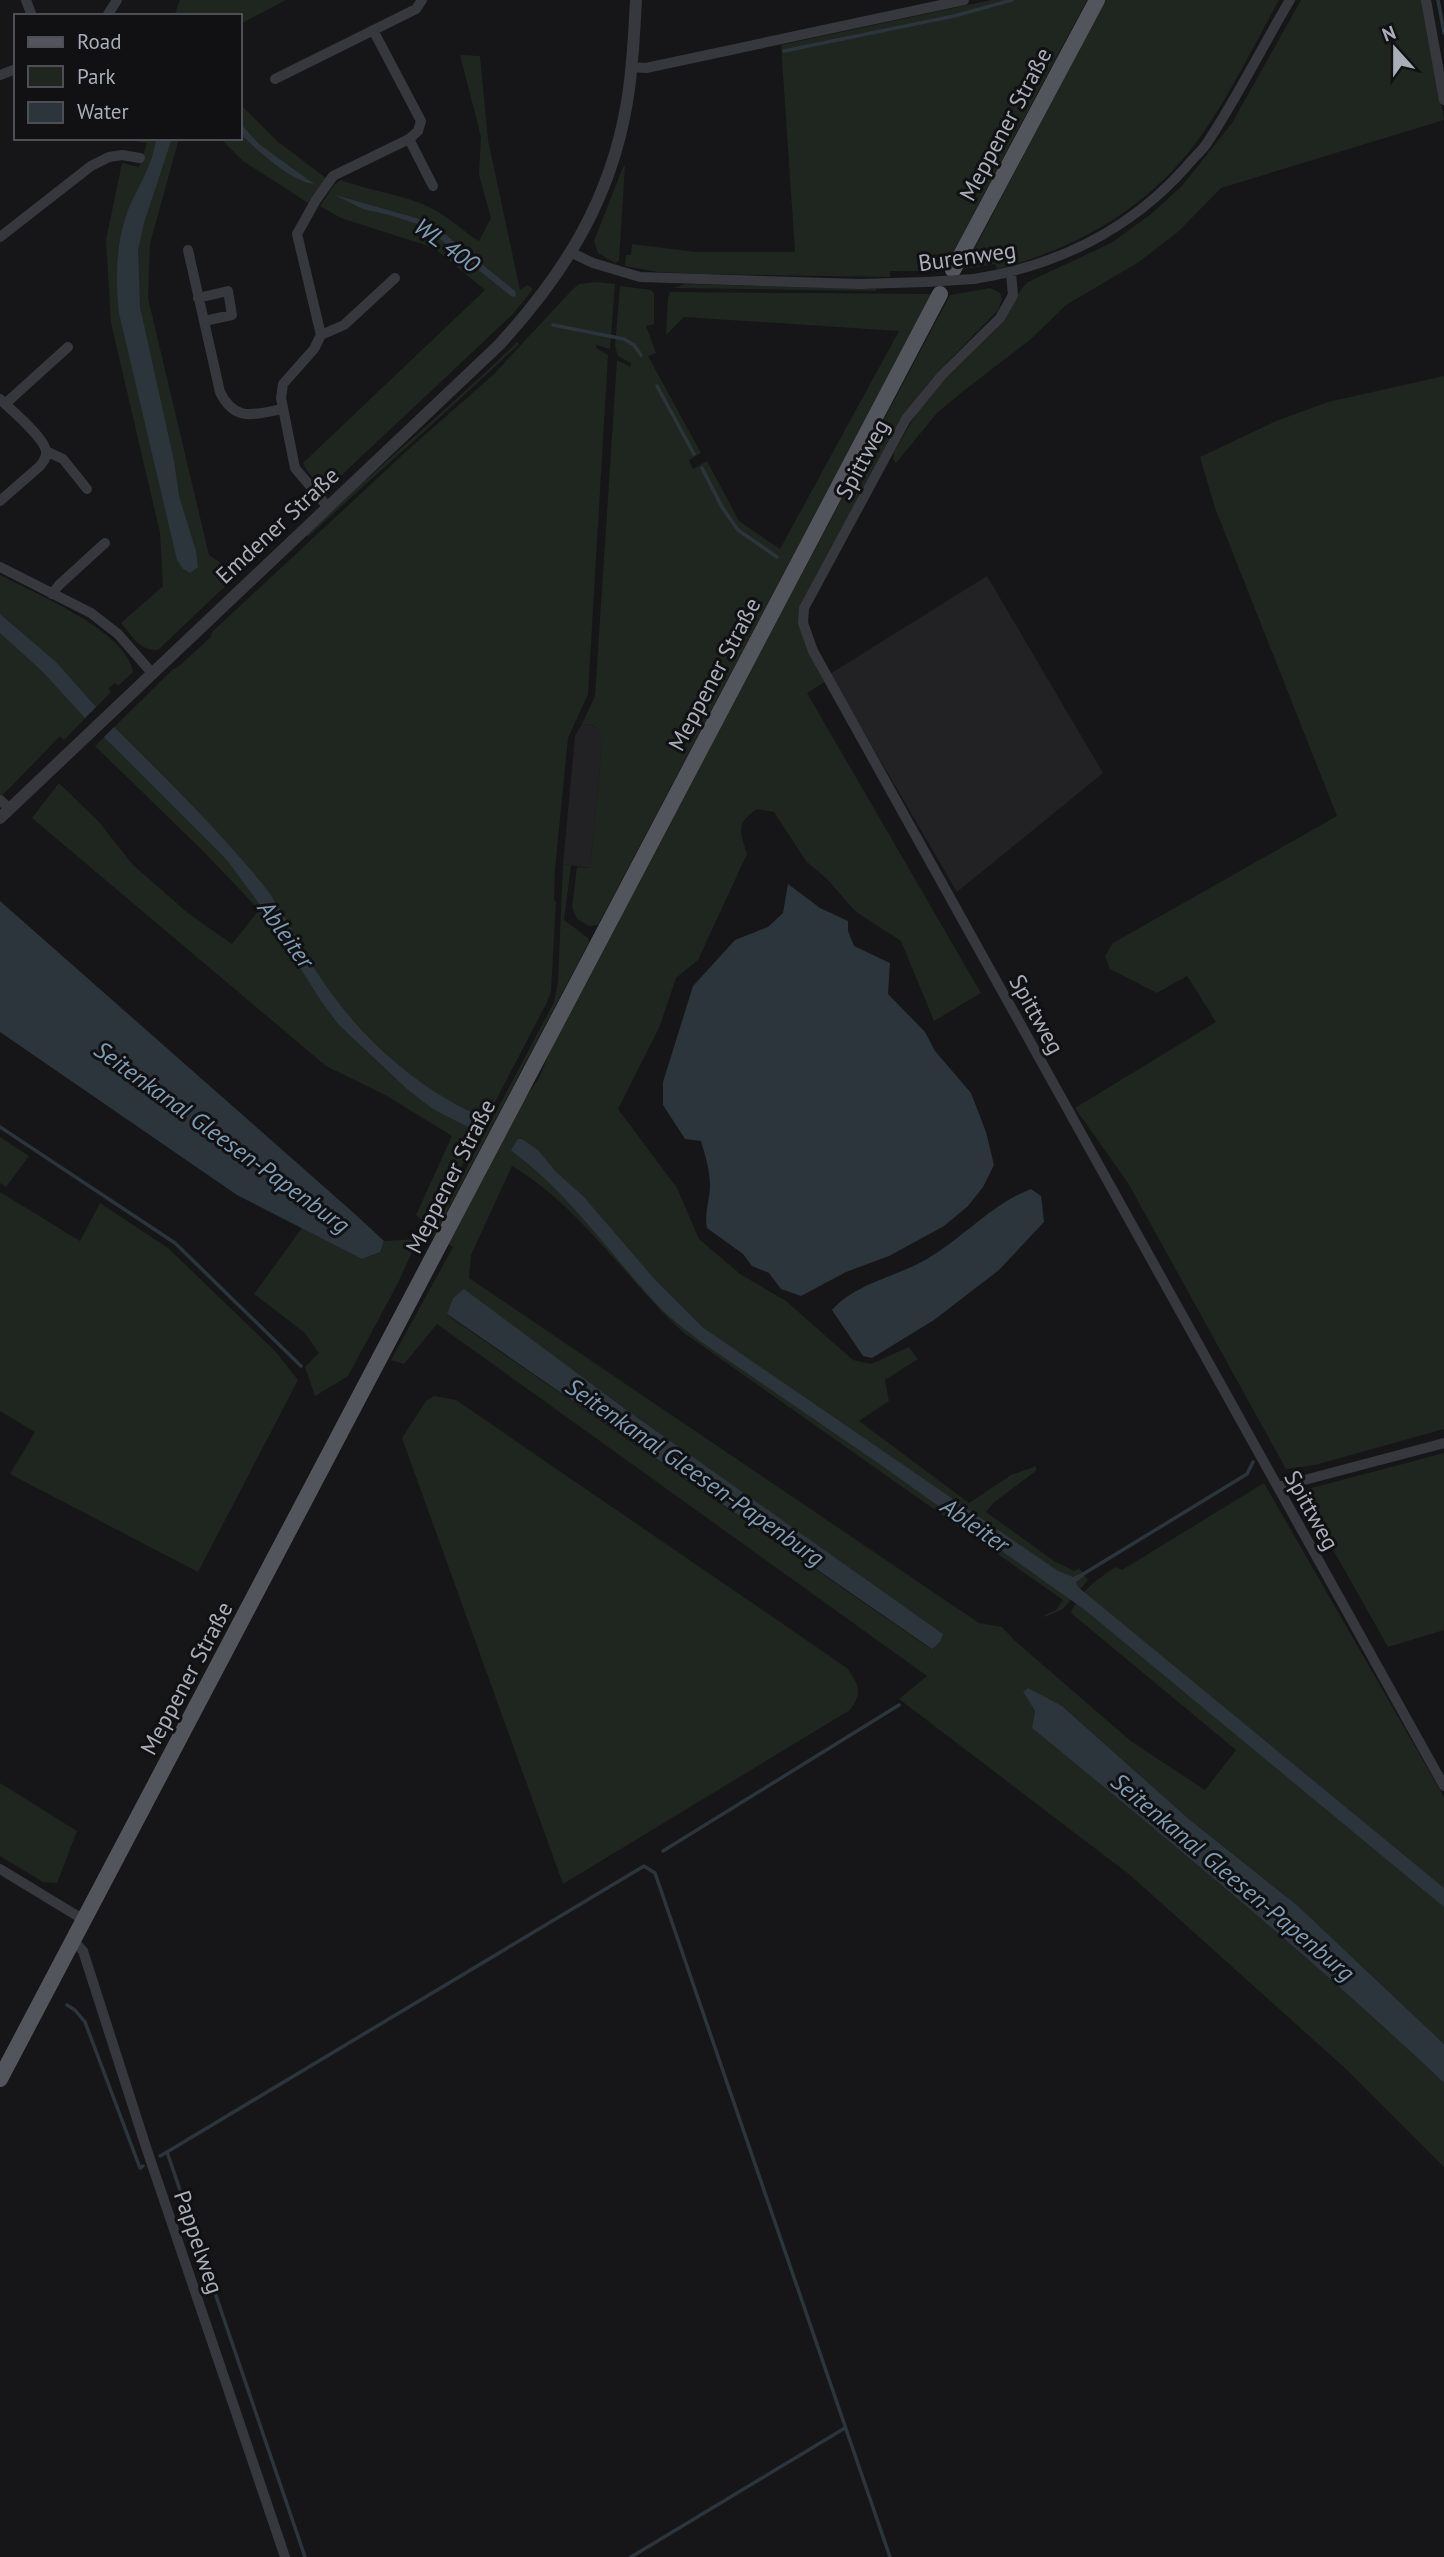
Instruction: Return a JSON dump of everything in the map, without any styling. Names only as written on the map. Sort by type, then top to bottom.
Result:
[{"type":"main road","name":"Meppener Straße","points":[[953,270],[1097,0]]},
{"type":"main road","name":"Meppener Straße","points":[[0,2079],[940,294]]},
{"type":"street","points":[[275,79],[416,9],[422,0]]},
{"type":"street","name":"Emdener Straße","points":[[0,818],[5,804],[152,673],[499,345],[534,307],[572,253],[597,204],[610,170],[621,134],[631,67],[636,0]]},
{"type":"street","points":[[631,67],[659,65],[964,0]]},
{"type":"street","name":"Burenweg","points":[[572,253],[602,267],[640,277],[860,284],[974,279],[1012,273],[1064,255],[1109,233],[1162,193],[1206,145],[1290,0]]},
{"type":"street","points":[[1426,0],[1444,100]]},
{"type":"street","points":[[327,506],[295,468],[281,398],[283,384],[314,349],[321,335],[297,234],[316,200],[334,176],[409,139],[418,131],[421,121],[373,30]]},
{"type":"street","points":[[409,139],[433,186]]},
{"type":"street","points":[[0,237],[91,166],[109,157],[122,155],[140,158]]},
{"type":"street","points":[[188,250],[220,392],[227,407],[240,414],[252,415],[283,409]]},
{"type":"street","name":"Spittweg","points":[[1012,273],[1013,295],[1000,318],[941,376],[906,419],[804,608],[805,632],[813,651],[1444,1786]]},
{"type":"street","points":[[321,335],[344,325],[395,278]]},
{"type":"street","points":[[198,298],[228,291],[232,315],[204,321]]},
{"type":"street","points":[[68,346],[3,402],[41,440],[47,451],[63,459],[87,489]]},
{"type":"street","points":[[0,501],[40,466],[47,451]]},
{"type":"street","points":[[52,594],[105,543]]},
{"type":"street","points":[[0,567],[91,613],[118,634],[152,673]]},
{"type":"street","points":[[1278,1487],[1444,1443]]},
{"type":"street","points":[[0,1869],[84,1920]]},
{"type":"street","name":"Pappelweg","points":[[74,1941],[83,1951],[146,2147],[285,2557]]},
{"type":"shaded area","points":[[987,576],[1103,773],[957,892],[830,674]]},
{"type":"shaded area","points":[[582,724],[602,731],[590,868],[563,864],[575,736]]},
{"type":"green space","points":[[180,0],[286,0],[242,23],[242,14],[175,14]]},
{"type":"green space","points":[[991,0],[1087,0],[943,271],[890,271],[890,277],[704,274],[658,272],[625,266],[626,255],[631,255],[632,244],[696,252],[795,252],[781,45]]},
{"type":"green space","points":[[1105,0],[1279,0],[1205,130],[1164,180],[1140,201],[1087,235],[1058,249],[997,269],[995,264],[964,269]]},
{"type":"green space","points":[[1301,0],[1424,0],[1444,120],[1221,188],[1179,231],[1139,262],[1066,305],[1031,339],[937,413],[896,463],[893,459],[894,452],[920,407],[1000,325],[1028,282],[1111,243],[1151,214],[1182,186],[1232,123]]},
{"type":"green space","points":[[460,55],[480,56],[488,140],[520,290],[527,285],[533,289],[513,314],[330,486],[326,485],[314,478],[303,463],[485,290],[434,248],[341,218],[320,206],[335,184],[341,180],[424,205],[441,213],[479,241],[491,218],[479,175],[481,137]]},
{"type":"green space","points":[[242,106],[277,141],[326,178],[308,203],[243,161],[222,140],[242,140]]},
{"type":"green space","points":[[130,140],[178,140],[150,244],[148,298],[209,555],[238,574],[158,650],[141,645],[121,623],[163,586],[160,533],[111,323],[106,240],[122,163],[139,167],[147,143]]},
{"type":"green space","points":[[625,166],[619,261],[615,263],[598,253],[594,241]]},
{"type":"green space","points":[[579,284],[615,284],[610,349],[597,345],[596,348],[608,355],[588,694],[568,738],[555,869],[551,991],[430,1227],[416,1215],[452,1136],[387,1096],[326,1066],[32,818],[59,783],[99,822],[133,865],[188,913],[232,944],[259,910],[205,853],[95,746],[172,670],[211,637],[212,632],[411,447],[493,375],[572,290]]},
{"type":"green space","points":[[685,284],[876,289],[876,291],[673,288]]},
{"type":"green space","points":[[620,286],[651,290],[654,293],[654,324],[646,326],[656,353],[648,356],[701,453],[689,460],[693,469],[707,461],[739,521],[780,549],[899,331],[684,317],[666,335],[670,292],[931,294],[598,925],[589,926],[577,919],[572,907],[577,867],[590,868],[600,769],[601,731],[592,725],[582,724],[595,696],[617,360],[630,367],[631,363],[618,356],[615,346]]},
{"type":"green space","points":[[990,288],[1000,293],[1002,299],[998,310],[933,377],[903,416],[800,605],[800,617],[806,645],[825,682],[807,693],[981,993],[934,1021],[901,941],[855,911],[827,879],[806,861],[774,812],[757,809],[742,824],[741,834],[747,854],[698,960],[676,978],[659,1028],[618,1109],[677,1188],[699,1239],[740,1274],[786,1301],[853,1360],[871,1364],[909,1347],[918,1359],[885,1380],[889,1401],[859,1421],[969,1503],[1011,1475],[1036,1466],[1036,1471],[993,1503],[986,1512],[1054,1561],[1074,1571],[1079,1568],[1088,1580],[1063,1609],[1045,1617],[1044,1615],[1056,1610],[1063,1600],[684,1333],[560,1202],[512,1166],[471,1255],[469,1278],[979,1623],[1002,1627],[1132,1742],[1205,1790],[1236,1750],[1071,1613],[1084,1593],[1109,1571],[1116,1567],[1122,1570],[1264,1483],[1444,1797],[1444,2044],[1298,1906],[1190,1820],[1062,1706],[1023,1692],[1035,1711],[1032,1728],[1293,1946],[1444,2083],[1444,2167],[1346,2069],[1130,1875],[899,1699],[927,1676],[437,1324],[404,1364],[391,1360],[453,1247],[447,1243],[518,1109],[539,1078],[557,1035],[950,295]],"holes":[[[464,1290],[628,1411],[942,1634],[940,1642],[931,1649],[447,1315],[453,1298]]]},
{"type":"green space","points":[[517,342],[519,344],[467,393],[308,537],[306,535],[465,391]]},
{"type":"green space","points":[[1444,376],[1444,1429],[1315,1465],[1286,1469],[1128,1183],[1075,1108],[1216,1022],[1187,976],[1157,993],[1110,969],[1105,956],[1113,943],[1337,816],[1215,508],[1200,457],[1276,421],[1328,402]]},
{"type":"green space","points":[[0,575],[97,628],[127,657],[133,672],[118,686],[115,683],[108,689],[111,692],[64,740],[60,736],[0,798]]},
{"type":"green space","points":[[563,864],[571,865],[564,920],[588,938],[589,942],[433,1238],[430,1237],[554,1002],[558,982]]},
{"type":"green space","points":[[0,1137],[29,1156],[6,1187],[0,1183]]},
{"type":"green space","points":[[0,1192],[80,1241],[100,1203],[168,1248],[276,1352],[298,1380],[198,1572],[10,1474],[35,1432],[0,1411]]},
{"type":"green space","points":[[302,1228],[362,1259],[380,1252],[384,1241],[418,1239],[397,1285],[348,1376],[315,1396],[305,1367],[319,1353],[305,1333],[254,1294]]},
{"type":"green space","points":[[434,1396],[456,1400],[847,1668],[858,1689],[857,1698],[850,1710],[563,1884],[402,1438],[426,1401]]},
{"type":"green space","points":[[1444,1453],[1444,1630],[1388,1647],[1300,1491]]},
{"type":"green space","points":[[0,1783],[77,1831],[57,1883],[43,1882],[0,1856]]},
{"type":"water","points":[[242,125],[259,144],[314,184],[295,177],[264,156],[242,135]]},
{"type":"water","points":[[156,140],[171,140],[138,250],[140,307],[174,461],[179,496],[196,551],[198,567],[190,573],[183,569],[177,560],[119,313],[117,272],[122,231]]},
{"type":"water","points":[[335,195],[430,222],[515,291],[515,297],[424,226],[363,209]]},
{"type":"water","points":[[0,614],[56,662],[96,707],[85,718],[42,671],[0,633]]},
{"type":"water","name":"Ableiter","points":[[114,727],[226,842],[261,882],[276,902],[329,991],[364,1033],[404,1070],[477,1116],[470,1128],[433,1109],[407,1089],[338,1024],[263,909],[227,860],[104,737]]},
{"type":"water","points":[[788,884],[820,908],[848,921],[848,931],[854,946],[890,963],[888,994],[925,1032],[935,1051],[971,1093],[986,1132],[994,1165],[983,1187],[968,1206],[944,1226],[889,1256],[846,1272],[801,1296],[781,1289],[769,1273],[752,1266],[743,1254],[707,1228],[710,1179],[701,1141],[685,1139],[663,1105],[663,1082],[693,986],[735,940],[768,927],[783,913]]},
{"type":"water","name":"Seitenkanal Gleesen-Papenburg","points":[[0,901],[356,1215],[384,1241],[380,1252],[362,1259],[237,1195],[0,1032]]},
{"type":"water","name":"Ableiter","points":[[518,1139],[538,1150],[556,1172],[583,1196],[657,1282],[702,1327],[1058,1571],[1073,1577],[1082,1573],[1084,1576],[1076,1582],[1078,1587],[1444,1888],[1444,1907],[1085,1610],[676,1322],[644,1290],[573,1207],[511,1150]]},
{"type":"water","points":[[1031,1189],[1041,1196],[1044,1222],[999,1270],[934,1320],[872,1358],[863,1356],[832,1310],[864,1287],[927,1259],[1003,1203]]},
{"type":"water","name":"Seitenkanal Gleesen-Papenburg","points":[[464,1289],[628,1411],[943,1634],[940,1642],[932,1649],[447,1314],[453,1298]]},
{"type":"water","name":"Seitenkanal Gleesen-Papenburg","points":[[1028,1688],[1062,1706],[1190,1820],[1298,1906],[1444,2044],[1444,2083],[1293,1946],[1032,1728],[1035,1711],[1023,1692]]},
{"type":"waterway","points":[[784,51],[954,16],[1012,0]]},
{"type":"waterway","points":[[1438,0],[1444,33]]},
{"type":"waterway","points":[[553,325],[624,339],[634,345],[641,355]]},
{"type":"waterway","name":"WL 400","points":[[657,386],[694,454]]},
{"type":"waterway","name":"WL 400","points":[[702,468],[722,507],[738,530],[777,557]]},
{"type":"waterway","points":[[0,1127],[175,1243],[301,1366]]},
{"type":"waterway","points":[[1080,1576],[1247,1474],[1253,1462]]},
{"type":"waterway","points":[[663,1851],[899,1705]]},
{"type":"waterway","points":[[167,2152],[644,1866],[655,1873],[890,2557]]},
{"type":"waterway","points":[[67,2005],[85,2022],[140,2168],[143,2166]]},
{"type":"waterway","points":[[160,2156],[167,2152],[305,2557]]},
{"type":"waterway","points":[[631,2557],[845,2428]]}]
